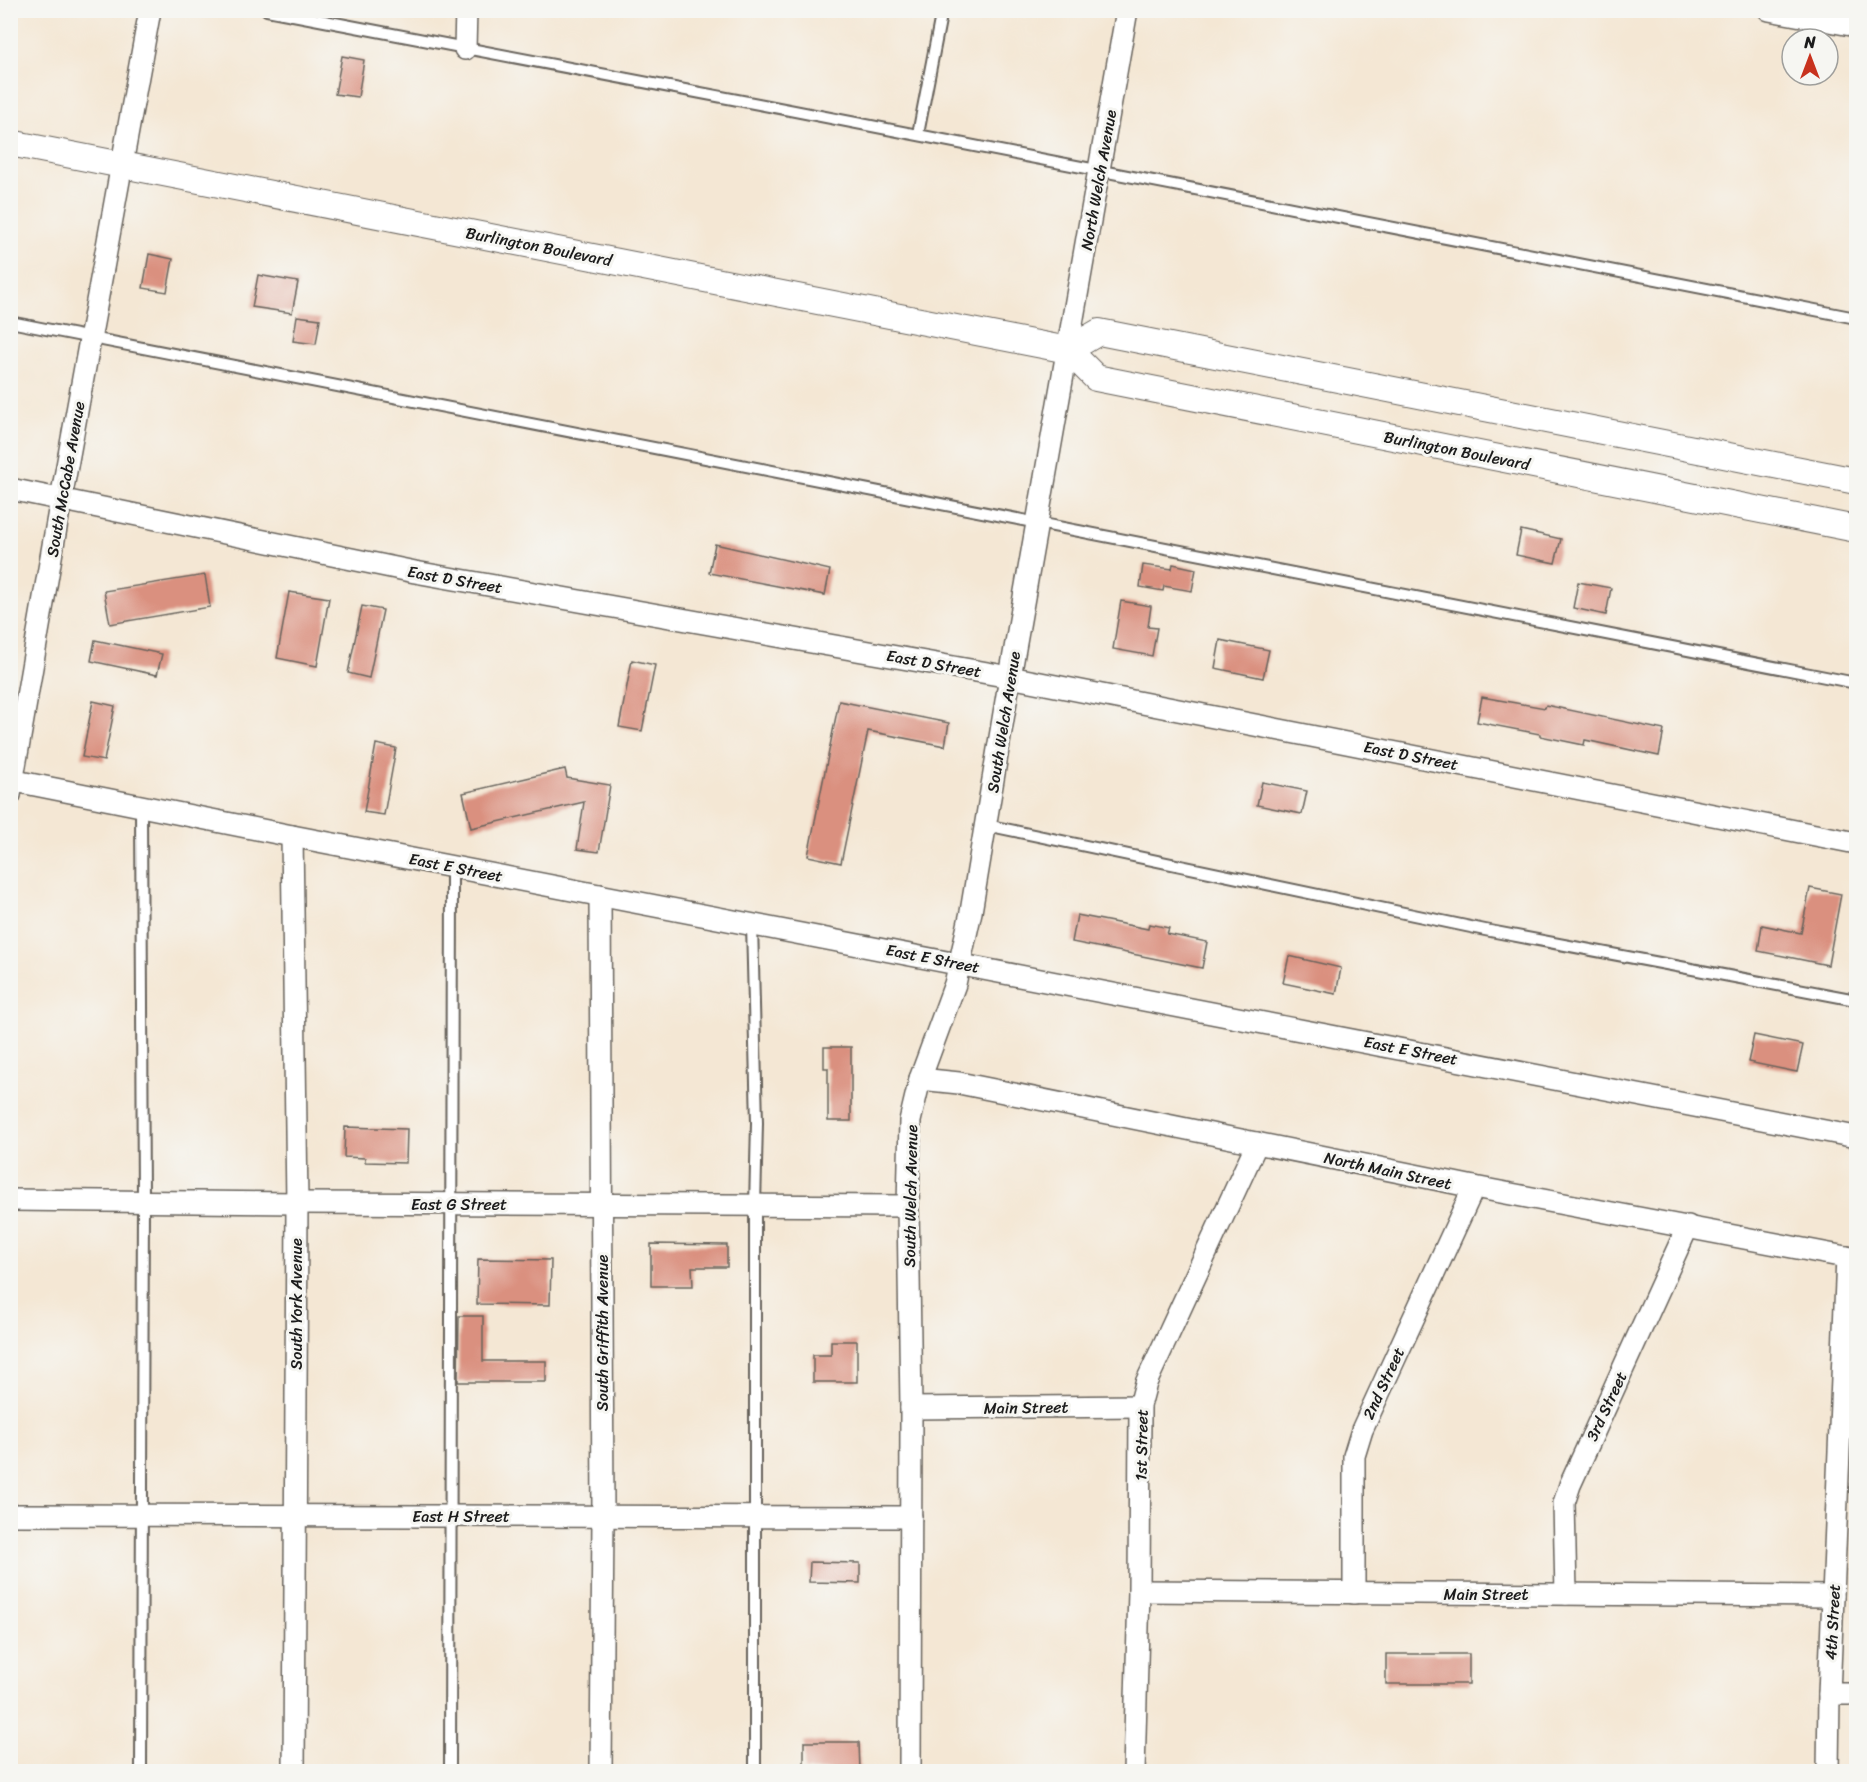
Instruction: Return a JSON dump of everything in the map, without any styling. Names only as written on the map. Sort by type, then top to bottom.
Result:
[{"type":"street","name":"South McCabe Avenue","points":[[11,785],[150,10]]},
{"type":"street","points":[[465,49],[466,10]]},
{"type":"street","name":"North Welch Avenue","points":[[1068,350],[1128,10]]},
{"type":"street","points":[[1769,10],[1857,26]]},
{"type":"street","name":"Burlington Boulevard","points":[[10,142],[1068,350],[1096,378],[1857,529]]},
{"type":"street","points":[[1068,350],[1099,332],[1857,481]]},
{"type":"street","name":"South Welch Avenue","points":[[910,1772],[911,1408],[908,1206],[910,1121],[920,1078],[955,984],[971,912],[1068,350]]},
{"type":"street","name":"East D Street","points":[[10,489],[415,572],[1010,677],[1857,843]]},
{"type":"street","name":"East E Street","points":[[11,785],[141,806],[1857,1137]]},
{"type":"street","name":"South York Avenue","points":[[292,836],[297,1203],[294,1772]]},
{"type":"street","name":"South Griffith Avenue","points":[[600,895],[603,1516],[601,1772]]},
{"type":"street","name":"North Main Street","points":[[920,1078],[959,1083],[1474,1187],[1852,1258]]},
{"type":"street","name":"1st Street","points":[[1134,1772],[1139,1591],[1140,1406],[1146,1383],[1257,1143]]},
{"type":"street","name":"2nd Street","points":[[1354,1593],[1354,1456],[1362,1430],[1474,1187]]},
{"type":"street","name":"East G Street","points":[[10,1200],[908,1206]]},
{"type":"street","name":"3rd Street","points":[[1566,1594],[1564,1503],[1688,1226]]},
{"type":"street","name":"4th Street","points":[[1828,1772],[1828,1694],[1852,1258]]},
{"type":"street","name":"Main Street","points":[[911,1408],[1140,1406]]},
{"type":"street","name":"East H Street","points":[[10,1515],[911,1517]]},
{"type":"street","name":"Main Street","points":[[1139,1591],[1833,1596]]},
{"type":"street","points":[[1828,1694],[1857,1694]]},
{"type":"lane","points":[[267,10],[303,14],[465,49],[918,134],[1857,318]]},
{"type":"lane","points":[[918,134],[942,10]]},
{"type":"lane","points":[[10,322],[1857,683]]},
{"type":"lane","points":[[141,806],[143,1201],[141,1772]]},
{"type":"lane","points":[[986,825],[1485,930],[1857,1000]]},
{"type":"lane","points":[[450,1772],[452,866]]},
{"type":"lane","points":[[752,924],[757,1123],[754,1206],[755,1772]]},
{"type":"building","points":[[342,56],[364,60],[358,97],[335,94]]},
{"type":"building","points":[[149,254],[173,259],[167,292],[143,288]]},
{"type":"building","points":[[258,275],[298,282],[292,313],[252,307]]},
{"type":"building","points":[[297,316],[320,319],[316,344],[293,341]]},
{"type":"building","points":[[1521,530],[1561,539],[1555,563],[1516,555]]},
{"type":"building","points":[[715,544],[830,570],[825,595],[709,573]]},
{"type":"building","points":[[1173,564],[1196,569],[1192,591],[1164,586],[1163,591],[1140,587],[1143,565],[1172,569]]},
{"type":"building","points":[[205,575],[210,607],[110,624],[104,591]]},
{"type":"building","points":[[1578,582],[1611,588],[1606,615],[1573,608]]},
{"type":"building","points":[[289,592],[329,598],[317,666],[277,658]]},
{"type":"building","points":[[1121,601],[1151,606],[1148,627],[1157,628],[1152,656],[1113,649]]},
{"type":"building","points":[[362,606],[383,610],[369,678],[348,673]]},
{"type":"building","points":[[95,640],[162,654],[157,675],[91,661]]},
{"type":"building","points":[[1220,640],[1269,650],[1263,678],[1215,668]]},
{"type":"building","points":[[632,660],[655,665],[642,731],[619,727]]},
{"type":"building","points":[[1482,697],[1545,708],[1546,705],[1664,730],[1659,756],[1585,740],[1584,745],[1477,722]]},
{"type":"building","points":[[93,701],[115,706],[104,761],[82,757]]},
{"type":"building","points":[[839,701],[949,723],[945,746],[868,731],[841,863],[808,856]]},
{"type":"building","points":[[376,744],[396,748],[384,815],[364,812]]},
{"type":"building","points":[[565,769],[567,778],[610,785],[599,852],[577,849],[584,802],[471,828],[463,793]]},
{"type":"building","points":[[1262,782],[1307,791],[1302,814],[1257,805]]},
{"type":"building","points":[[1810,888],[1841,894],[1828,965],[1758,951],[1762,925],[1801,933]]},
{"type":"building","points":[[1077,915],[1148,929],[1149,924],[1169,928],[1167,934],[1207,942],[1202,968],[1072,942]]},
{"type":"building","points":[[1289,956],[1341,968],[1336,994],[1283,983]]},
{"type":"building","points":[[1754,1035],[1803,1045],[1797,1072],[1748,1062]]},
{"type":"building","points":[[824,1047],[851,1047],[851,1121],[828,1121],[828,1068],[824,1068]]},
{"type":"building","points":[[345,1127],[407,1129],[406,1163],[365,1162],[365,1158],[344,1157]]},
{"type":"building","points":[[651,1244],[727,1245],[727,1267],[692,1267],[693,1286],[651,1286]]},
{"type":"building","points":[[478,1259],[551,1260],[550,1305],[477,1304]]},
{"type":"building","points":[[459,1316],[483,1316],[483,1361],[546,1361],[546,1382],[458,1382]]},
{"type":"building","points":[[831,1341],[857,1341],[857,1382],[813,1382],[813,1355],[831,1355]]},
{"type":"building","points":[[810,1562],[860,1563],[860,1583],[809,1582]]},
{"type":"building","points":[[1386,1654],[1469,1654],[1469,1684],[1386,1684]]},
{"type":"building","points":[[804,1742],[859,1742],[860,1770],[804,1771]]}]
